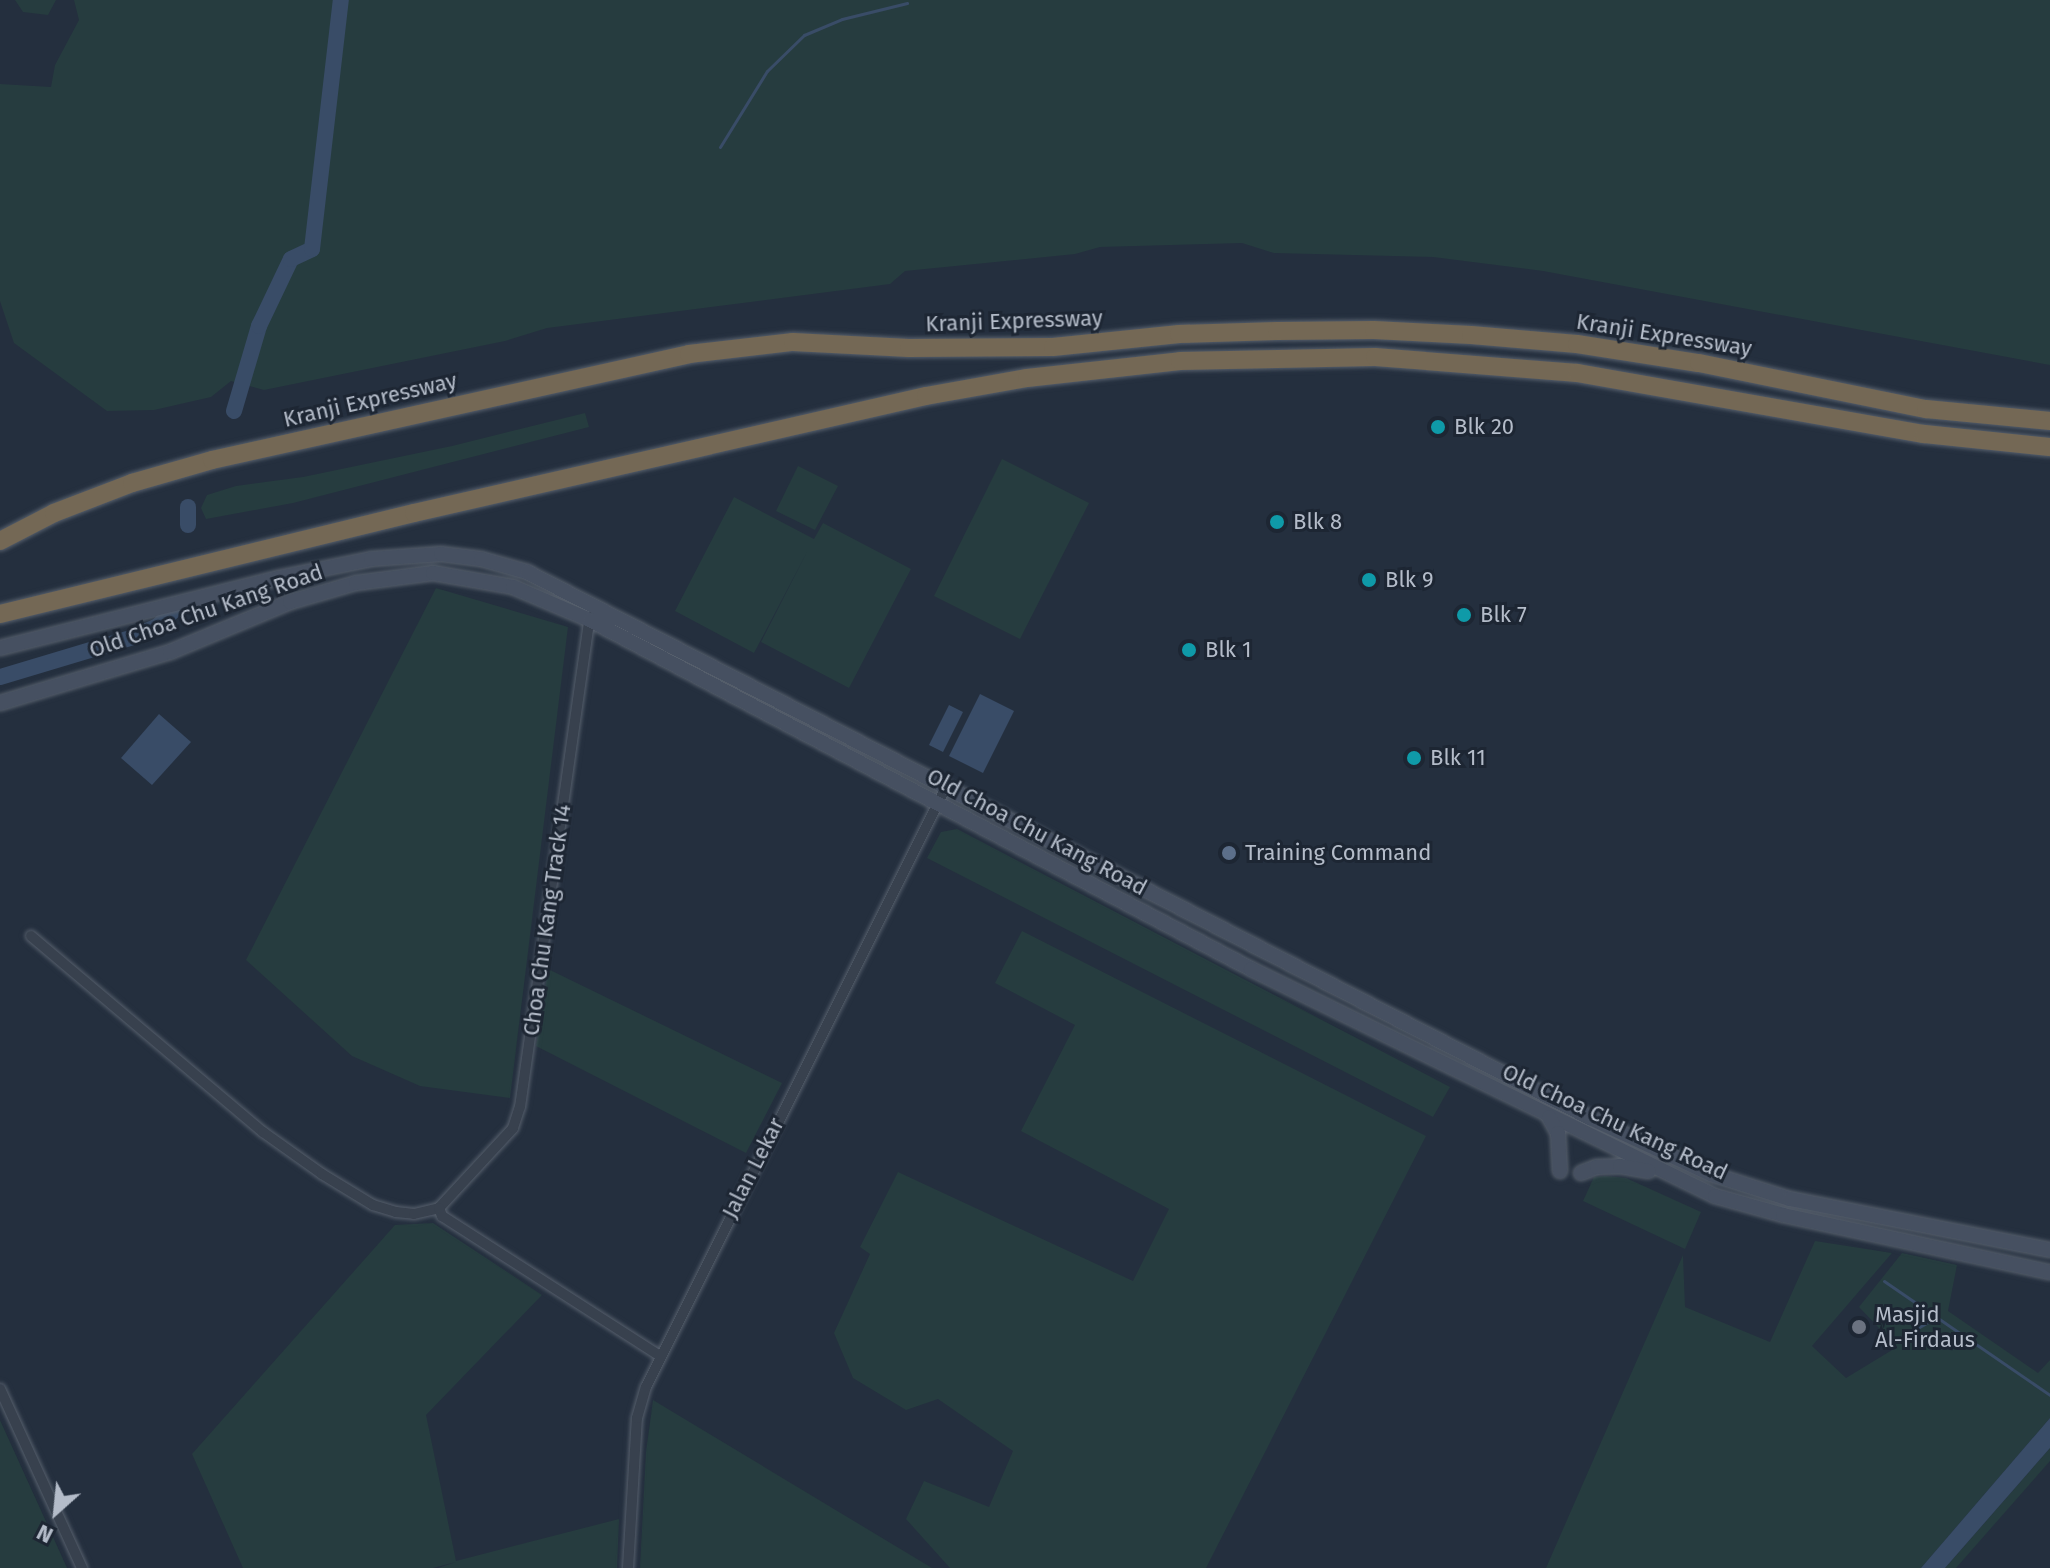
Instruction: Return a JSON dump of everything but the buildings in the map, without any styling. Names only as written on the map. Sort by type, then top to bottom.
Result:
[{"type":"highway","name":"Kranji Expressway","points":[[0,541],[54,513],[106,493],[212,460],[689,354],[793,342],[909,348],[1053,347],[1179,334],[1263,331],[1374,330],[1471,335],[1577,344],[1699,363],[1926,409],[2050,421]]},
{"type":"highway","points":[[0,614],[414,513],[911,399],[1027,378],[1180,361],[1375,357],[1577,373],[1924,434],[1996,444],[2050,447]]},
{"type":"main road","name":"Old Choa Chu Kang Road","points":[[0,648],[278,578],[371,559],[441,554],[481,559],[527,572],[593,603],[1590,1118],[1711,1174],[1790,1199],[2050,1250]]},
{"type":"main road","name":"Old Choa Chu Kang Road","points":[[0,703],[170,652],[290,602],[356,583],[433,573],[513,587],[590,620],[936,806],[1251,969],[1715,1196],[1783,1215],[2050,1272]]},
{"type":"main road","points":[[278,578],[278,591],[290,602]]},
{"type":"main road","points":[[1249,943],[1255,958],[1251,969]]},
{"type":"main road","points":[[1549,1117],[1558,1133],[1560,1171]]},
{"type":"main road","points":[[1581,1173],[1597,1167],[1620,1166],[1665,1173]]},
{"type":"main road","points":[[1979,1235],[2030,1254],[2032,1267]]},
{"type":"street","name":"Choa Chu Kang Track 14","points":[[439,1208],[513,1128],[520,1107],[593,603]]},
{"type":"street","name":"Jalan Lekar","points":[[628,1568],[637,1418],[660,1356],[946,787]]},
{"type":"street","points":[[31,936],[263,1132],[322,1174],[373,1205],[396,1212],[414,1214],[439,1208],[442,1216],[660,1356]]},
{"type":"street","points":[[0,1389],[82,1568]]},
{"type":"green space","points":[[15,0],[56,0],[48,15],[23,12]]},
{"type":"green space","points":[[74,0],[2050,0],[2050,365],[1543,271],[1433,257],[1274,253],[1242,243],[1100,247],[1075,254],[905,271],[890,284],[547,328],[505,341],[264,390],[231,381],[211,397],[154,410],[107,411],[14,343],[0,301],[0,84],[51,87],[55,65],[79,20]]},
{"type":"green space","points":[[585,413],[589,427],[293,503],[206,519],[201,508],[207,495],[236,486],[303,477],[452,446]]},
{"type":"green space","points":[[1002,459],[1089,503],[1020,639],[934,596]]},
{"type":"green space","points":[[798,466],[838,486],[815,530],[776,511]]},
{"type":"green space","points":[[734,497],[814,539],[823,523],[911,569],[849,688],[761,642],[808,550],[754,653],[675,611]]},
{"type":"green space","points":[[436,588],[568,627],[510,1098],[420,1086],[352,1056],[246,960]]},
{"type":"green space","points":[[957,829],[1450,1087],[1433,1117],[927,858],[941,832]]},
{"type":"green space","points":[[1022,931],[1426,1136],[1206,1568],[950,1568],[906,1519],[924,1481],[989,1507],[1013,1451],[938,1399],[906,1410],[853,1378],[834,1333],[870,1254],[860,1247],[898,1172],[1133,1281],[1169,1209],[1021,1131],[1075,1025],[995,983]]},
{"type":"green space","points":[[548,969],[782,1083],[746,1153],[536,1046]]},
{"type":"green space","points":[[1594,1177],[1626,1178],[1701,1212],[1685,1249],[1583,1201]]},
{"type":"green space","points":[[433,1223],[542,1295],[426,1415],[456,1561],[619,1519],[617,1568],[438,1568],[456,1562],[433,1568],[243,1568],[192,1454],[395,1225]]},
{"type":"green space","points":[[1815,1241],[1892,1253],[1812,1346],[1846,1378],[1897,1347],[1859,1307],[1902,1253],[1957,1265],[1948,1311],[2038,1373],[2050,1360],[2050,1418],[1921,1568],[1546,1568],[1683,1255],[1685,1307],[1770,1342]]},
{"type":"green space","points":[[653,1400],[932,1568],[640,1568],[646,1452]]},
{"type":"green space","points":[[0,1420],[67,1568],[0,1568]]},
{"type":"green space","points":[[2050,1448],[2050,1461],[1956,1568],[1945,1568]]},
{"type":"water","points":[[980,694],[1014,711],[983,773],[949,756]]},
{"type":"water","points":[[949,705],[963,712],[943,752],[929,745]]},
{"type":"water","points":[[159,714],[191,742],[152,785],[121,758]]},
{"type":"water","points":[[2050,1418],[2050,1448],[1945,1568],[1921,1568]]},
{"type":"waterway","points":[[234,411],[259,326],[291,259],[312,249],[341,0]]},
{"type":"waterway","points":[[720,147],[767,71],[804,35],[842,19],[907,3]]},
{"type":"waterway","points":[[188,507],[188,525]]},
{"type":"waterway","points":[[0,677],[133,637],[158,626],[172,612]]},
{"type":"waterway","points":[[1884,1281],[2050,1395]]},
{"type":"waterway","points":[[1893,1342],[1935,1318]]},
{"type":"place","name":"Blk 20","points":[[1438,427]]},
{"type":"place","name":"Blk 8","points":[[1277,522]]},
{"type":"place","name":"Blk 9","points":[[1369,580]]},
{"type":"place","name":"Blk 7","points":[[1464,615]]},
{"type":"place","name":"Blk 1","points":[[1189,650]]},
{"type":"place","name":"Blk 11","points":[[1414,758]]},
{"type":"place","name":"Training Command","points":[[1229,853]]},
{"type":"place","name":"Masjid Al-Firdaus","points":[[1859,1327]]}]
